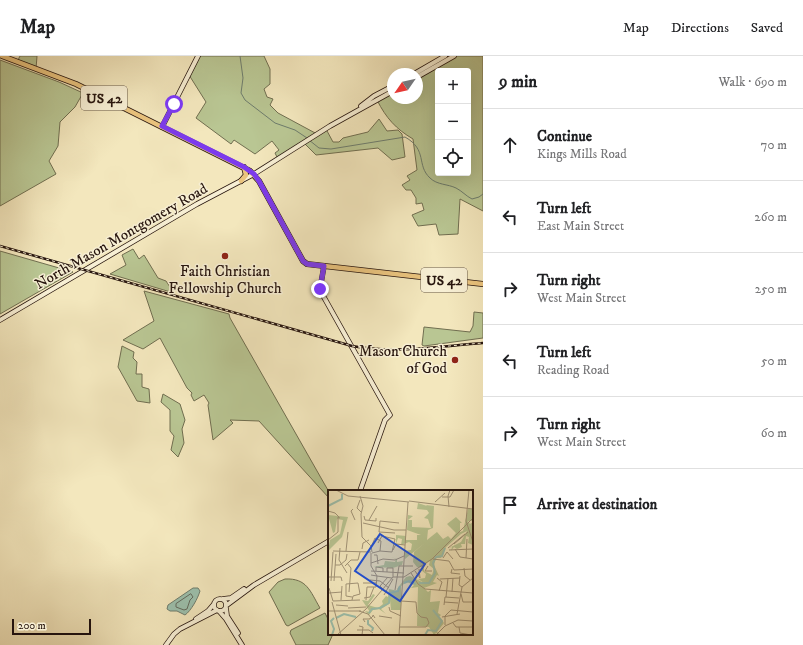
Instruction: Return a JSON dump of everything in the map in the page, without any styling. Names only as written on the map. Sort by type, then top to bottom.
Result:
[{"type":"main road","name":"US 42","points":[[2,56],[85,89],[244,167],[254,174],[259,181],[303,261],[307,264],[483,284]]},
{"type":"main road","points":[[162,126],[198,56]]},
{"type":"main road","points":[[423,69],[445,56]]},
{"type":"main road","points":[[423,74],[454,56]]},
{"type":"main road","points":[[356,110],[374,96],[387,89]]},
{"type":"main road","points":[[356,110],[387,94]]},
{"type":"main road","name":"North Mason Montgomery Road","points":[[0,320],[197,204],[254,174],[356,110]]},
{"type":"main road","points":[[241,181],[246,175],[244,167]]},
{"type":"main road","points":[[324,266],[320,289],[321,292],[390,415],[385,420],[360,490]]},
{"type":"main road","points":[[191,623],[218,611],[223,611],[235,598],[328,542]]},
{"type":"main road","points":[[166,645],[177,631],[208,611],[217,600],[231,598],[254,586]]},
{"type":"main road","points":[[223,599],[226,602],[227,616],[242,644]]},
{"type":"main road","points":[[214,604],[218,611],[226,619],[242,644]]},
{"type":"shaded area","points":[[20,56],[37,56],[36,69],[17,62]]},
{"type":"shaded area","points":[[198,56],[264,56],[270,69],[270,84],[264,89],[267,97],[273,99],[270,105],[278,113],[317,134],[326,129],[333,142],[339,142],[343,138],[368,132],[379,119],[387,131],[398,130],[402,134],[405,157],[392,160],[378,148],[316,155],[304,143],[278,159],[275,153],[279,150],[272,141],[255,154],[234,140],[231,144],[196,118],[206,102],[189,75]]},
{"type":"shaded area","points":[[454,56],[483,56],[483,211],[460,199],[458,234],[439,235],[436,224],[418,226],[412,215],[424,210],[422,203],[416,204],[416,198],[411,190],[406,190],[402,185],[410,180],[407,176],[417,170],[413,139],[401,131],[392,122],[377,100],[387,94],[387,104],[423,104],[423,74]]},
{"type":"shaded area","points":[[0,60],[59,82],[83,93],[75,107],[60,122],[58,146],[49,161],[56,174],[0,206]]},
{"type":"shaded area","points":[[133,249],[139,259],[144,255],[158,278],[166,281],[174,293],[110,274],[126,265],[122,255]]},
{"type":"shaded area","points":[[0,251],[73,272],[0,314]]},
{"type":"shaded area","points":[[144,291],[229,314],[328,490],[328,497],[259,421],[230,420],[233,423],[213,440],[208,405],[209,403],[204,395],[194,401],[191,395],[192,393],[187,388],[160,338],[143,349],[123,340],[154,321]]},
{"type":"shaded area","points":[[474,312],[483,313],[483,338],[424,346],[422,345],[424,327],[470,332],[473,326]]},
{"type":"shaded area","points":[[122,346],[134,352],[133,358],[137,362],[136,374],[142,374],[142,387],[149,389],[150,403],[137,401],[118,367]]},
{"type":"shaded area","points":[[163,394],[180,404],[185,420],[182,429],[184,443],[178,457],[171,450],[174,436],[170,431],[170,410],[161,402]]},
{"type":"shaded area","points":[[285,579],[292,579],[303,583],[310,591],[320,608],[288,626],[286,625],[269,592],[278,582]]},
{"type":"shaded area","points":[[325,613],[328,619],[328,635],[333,635],[328,645],[296,645],[290,633],[291,630]]},
{"type":"water","points":[[193,588],[198,588],[200,591],[190,611],[185,615],[177,611],[170,611],[167,609],[168,605]]},
{"type":"waterway","points":[[240,56],[243,78],[241,93],[245,100],[275,123],[295,130],[307,138]]},
{"type":"waterway","points":[[309,140],[319,148],[331,149],[405,137],[417,147],[423,168],[430,178],[439,183],[456,188],[472,199],[483,194]]},
{"type":"railway","points":[[0,246],[352,346],[401,349],[483,343]]},
{"type":"place","name":"Faith Christian Fellowship Church","points":[[225,256]]},
{"type":"place","name":"Mason Church of God","points":[[455,360]]},
{"type":"route","points":[[174,104],[162,126],[244,167],[254,174],[303,261],[307,264],[324,266],[320,289]]}]
